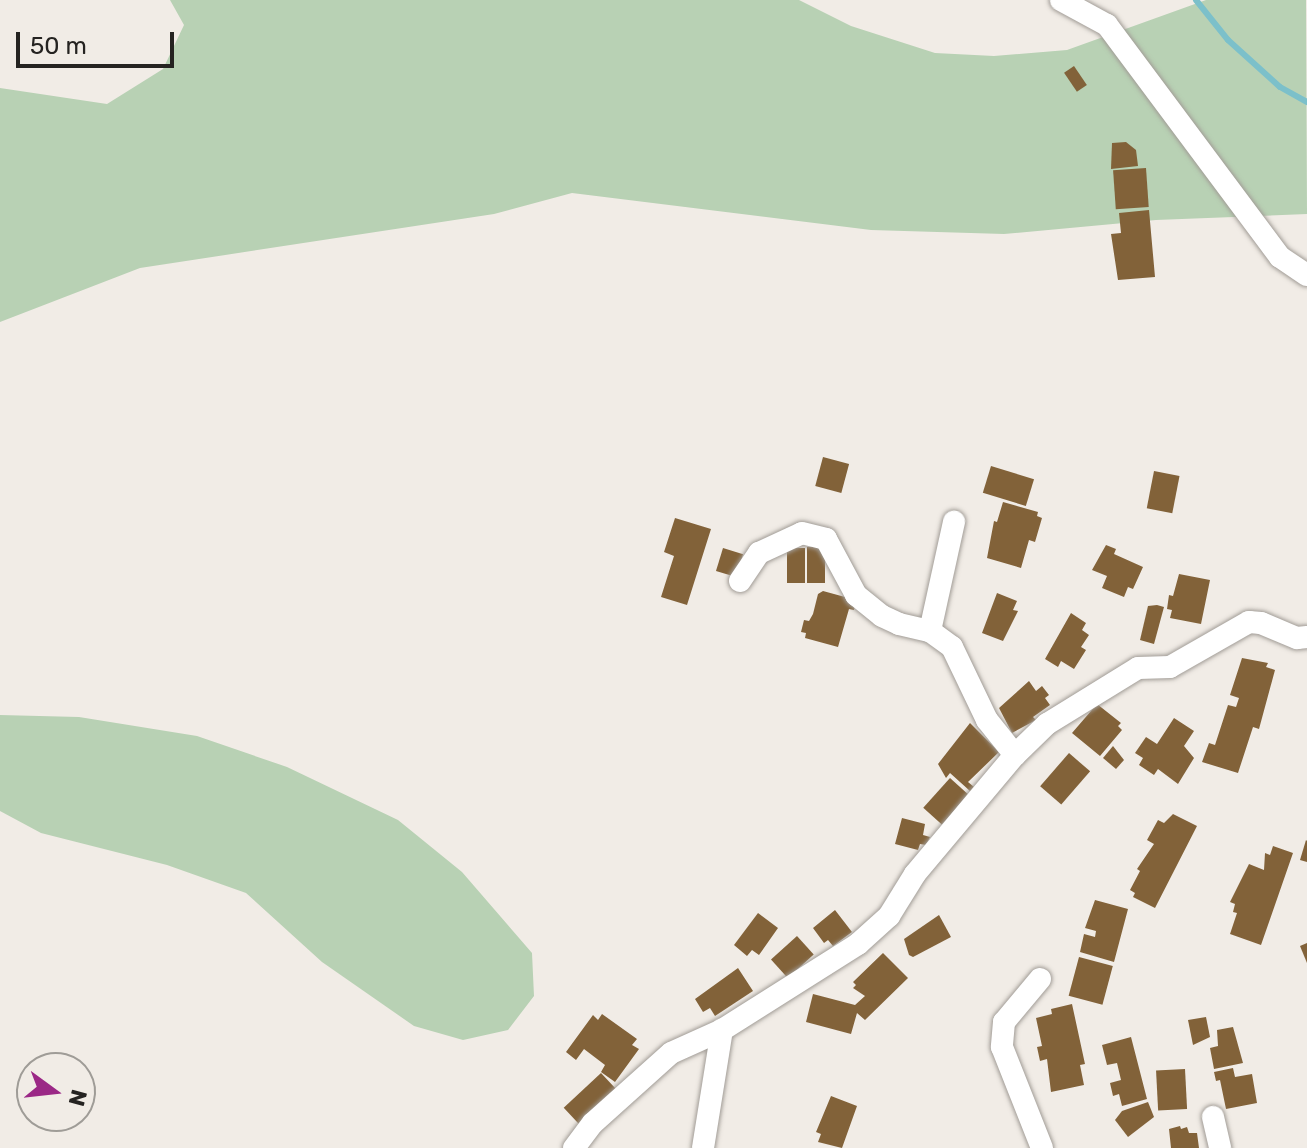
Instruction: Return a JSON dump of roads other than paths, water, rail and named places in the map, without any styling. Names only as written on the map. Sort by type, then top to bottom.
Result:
[{"type":"street","points":[[1061,0],[1107,25],[1280,257],[1307,275]]},
{"type":"street","points":[[930,631],[954,522]]},
{"type":"street","points":[[740,581],[759,553],[802,533],[826,539],[856,595],[899,624],[930,631],[952,647],[987,720],[1015,755]]},
{"type":"street","points":[[574,1148],[593,1123],[671,1053],[722,1030],[858,944],[889,916],[915,874],[1015,755],[1047,724],[1138,668],[1170,667],[1249,622],[1261,623],[1297,638],[1307,637]]},
{"type":"street","points":[[1040,979],[1004,1022],[1002,1047],[1042,1148]]},
{"type":"street","points":[[703,1148],[722,1030]]},
{"type":"street","points":[[1213,1117],[1220,1148]]},
{"type":"waterway","points":[[1196,0],[1228,40],[1280,87],[1307,102]]}]
